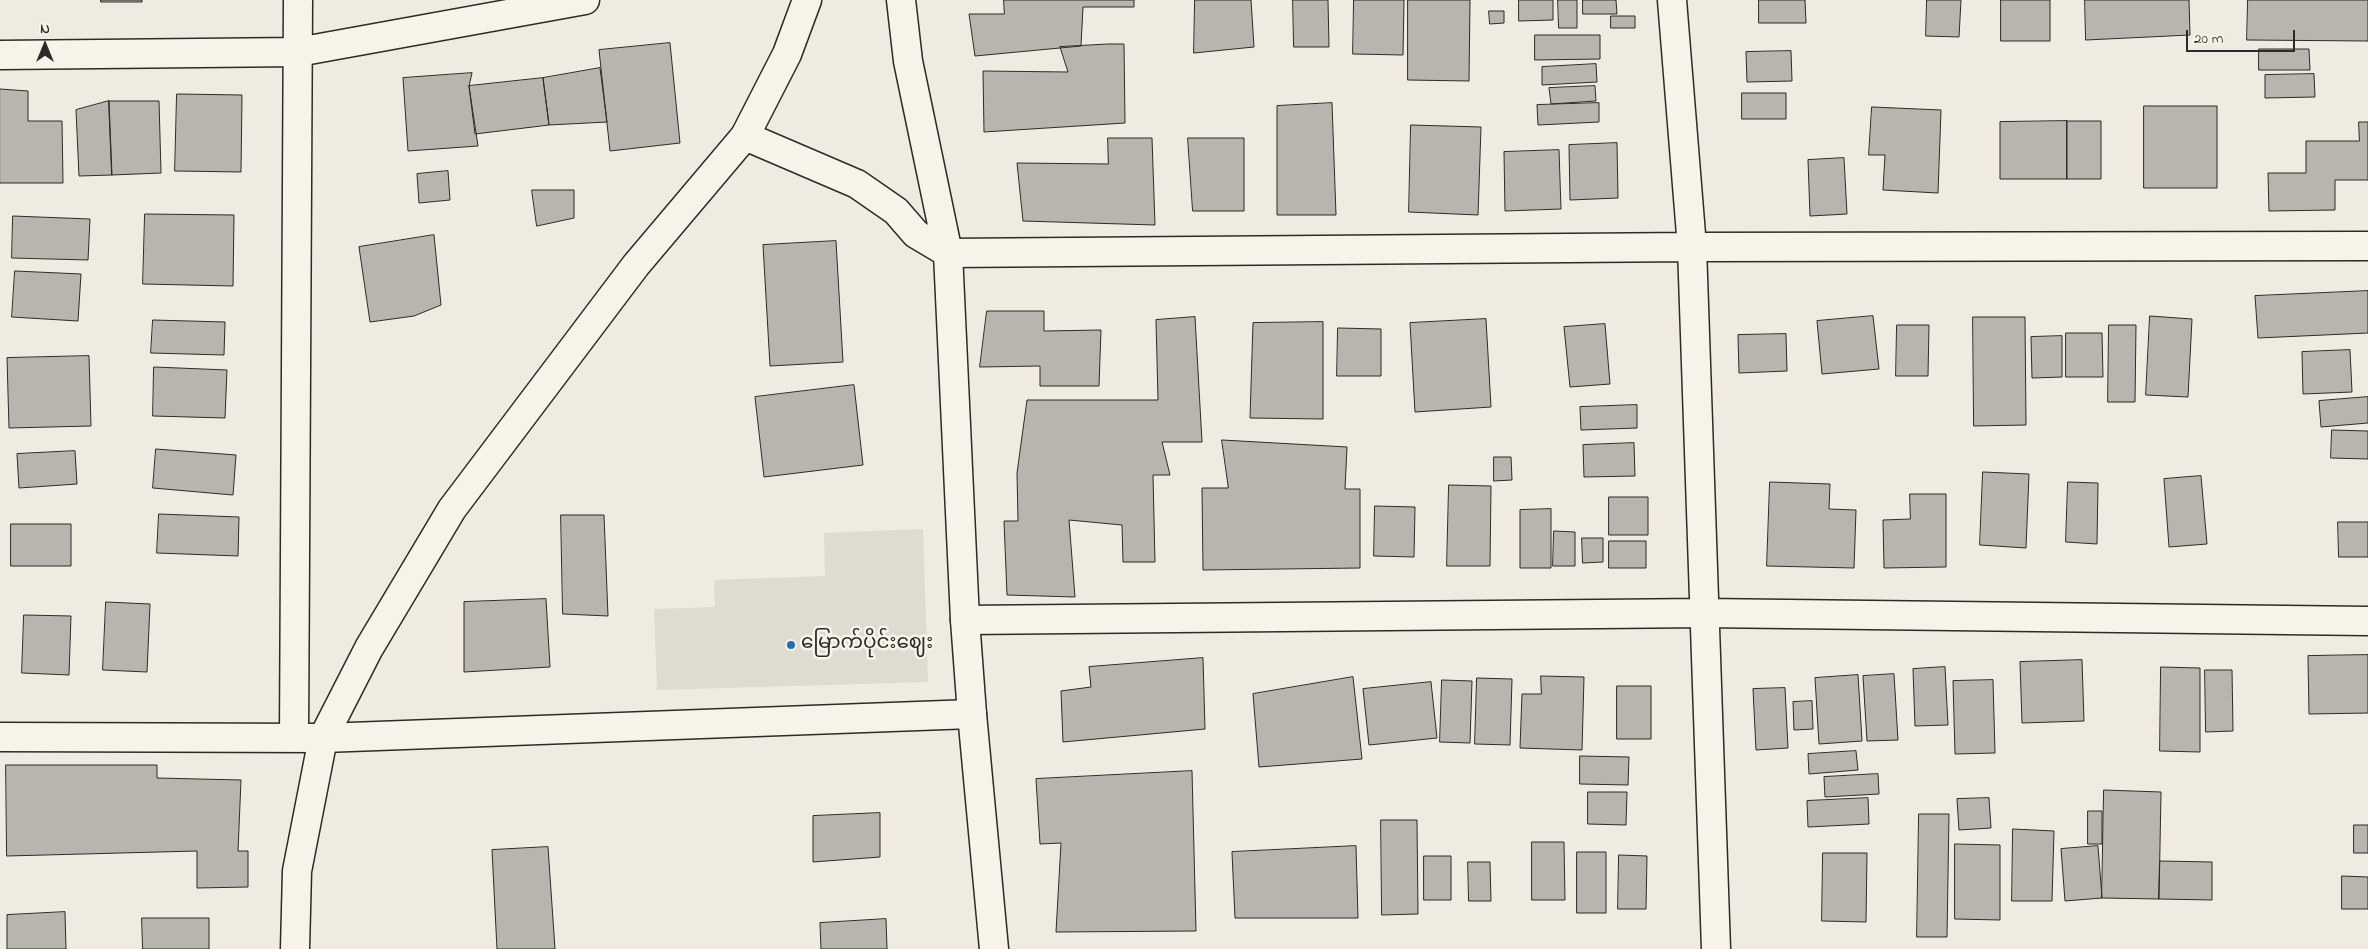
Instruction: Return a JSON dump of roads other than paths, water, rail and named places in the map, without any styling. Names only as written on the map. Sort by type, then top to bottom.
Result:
[{"type":"main road","points":[[294,738],[298,0]]},
{"type":"main road","points":[[0,55],[298,52],[585,0]]},
{"type":"main road","points":[[295,949],[297,871],[323,738],[369,648],[452,510],[636,265],[745,136],[787,54],[807,0]]},
{"type":"main road","points":[[901,0],[908,60],[948,253],[965,620],[994,949]]},
{"type":"main road","points":[[1672,0],[1692,247],[1716,949]]},
{"type":"main road","points":[[745,136],[857,184],[896,211],[916,234],[948,253],[1692,247],[2368,246]]},
{"type":"main road","points":[[965,620],[1704,613],[2368,621]]},
{"type":"main road","points":[[0,737],[323,738],[972,714]]},
{"type":"place","name":"မြောက်ပိုင်းဈေး","points":[[791,645]]}]
